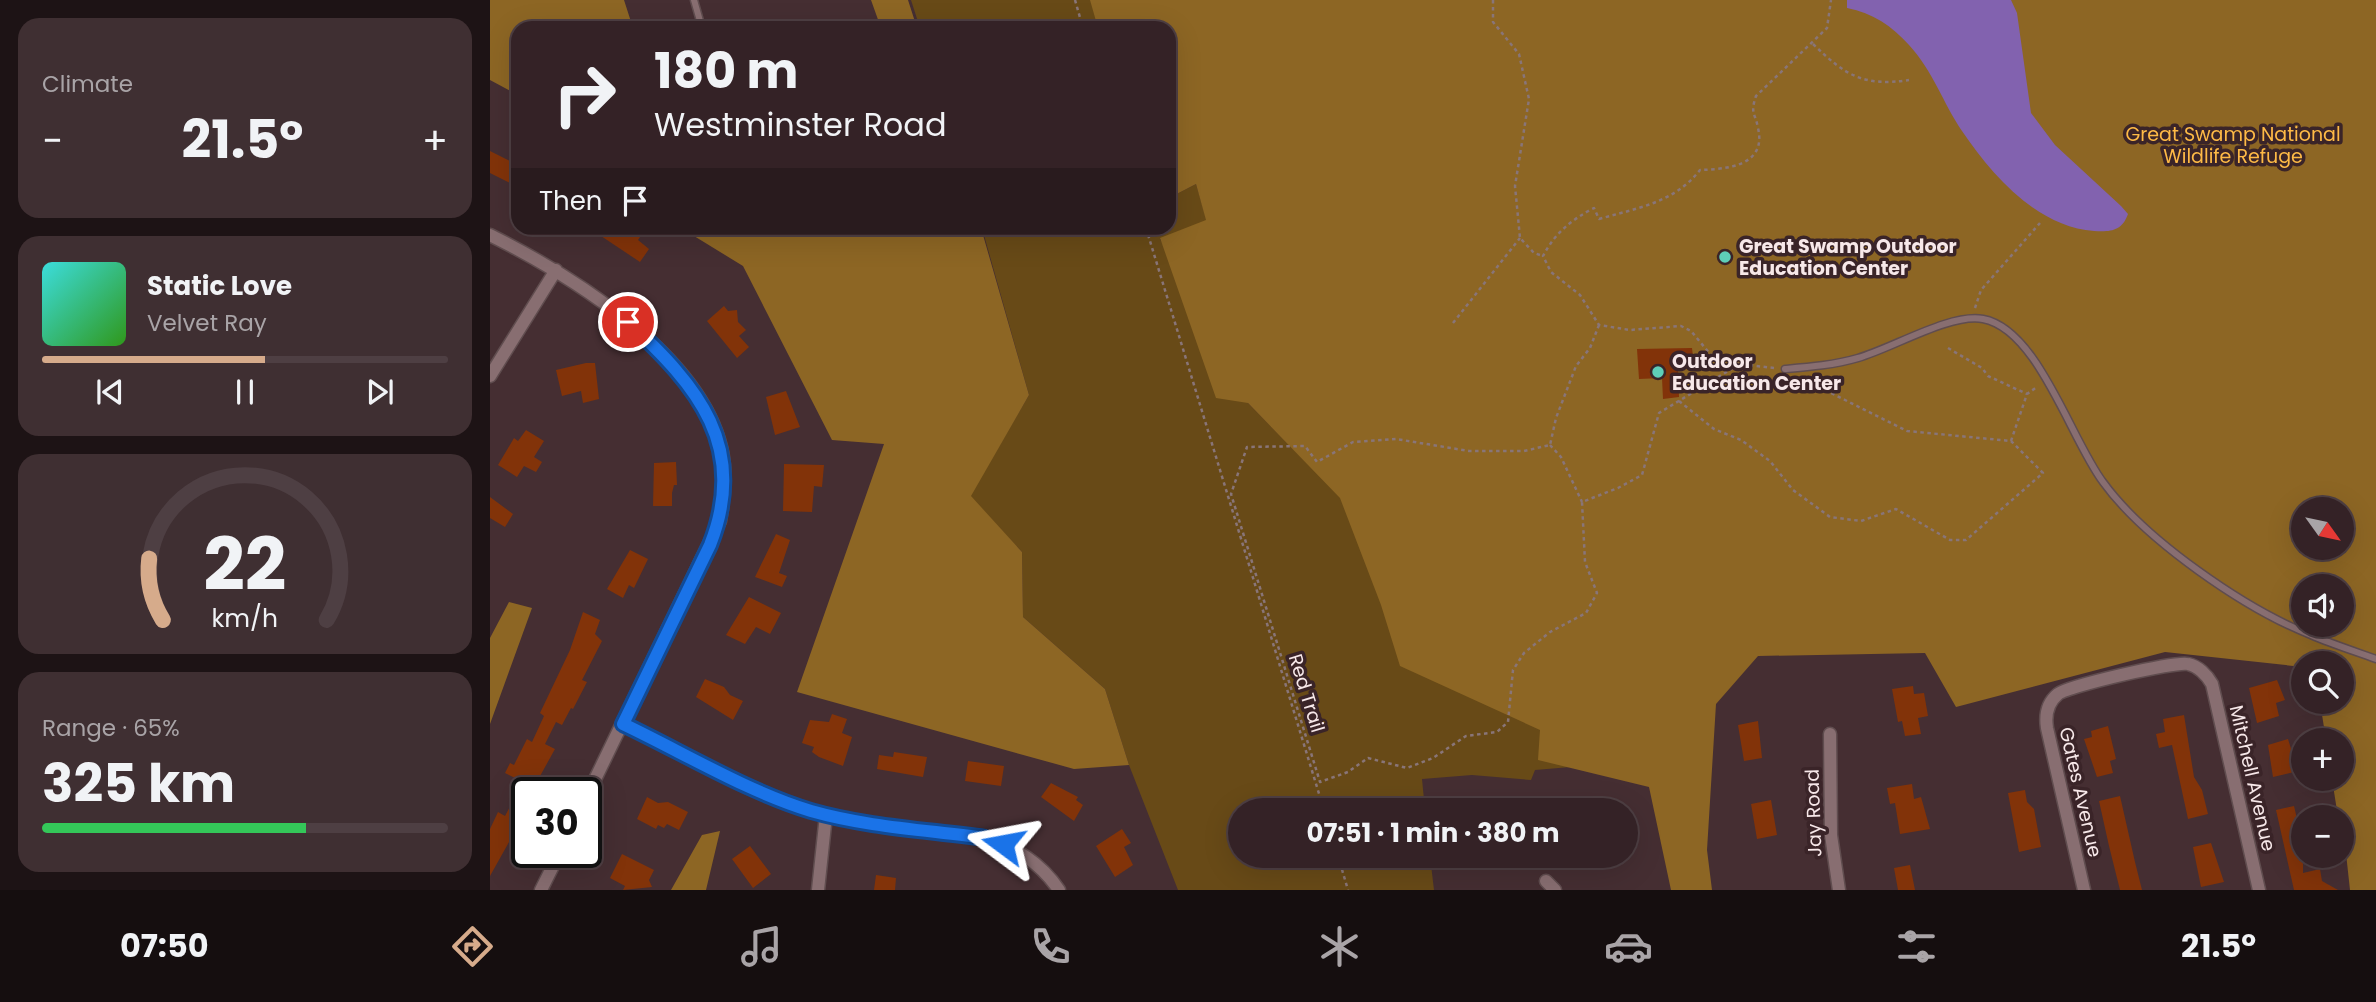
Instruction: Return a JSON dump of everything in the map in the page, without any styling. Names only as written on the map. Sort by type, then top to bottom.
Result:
[{"type":"street","points":[[490,235],[556,270],[613,309],[657,349],[698,398],[712,420],[722,448],[724,497],[720,521],[596,777]]},
{"type":"street","points":[[490,376],[556,270]]},
{"type":"street","name":"Gates Avenue","points":[[2084,890],[2045,719],[2050,702],[2068,688],[2174,663],[2192,665],[2206,675]]},
{"type":"street","name":"Mitchell Avenue","points":[[2206,675],[2212,684],[2259,890]]},
{"type":"street","points":[[623,724],[754,788],[826,814],[985,838],[1003,844],[1034,862],[1059,890]]},
{"type":"street","name":"Jay Road","points":[[1830,734],[1831,835],[1839,890]]},
{"type":"street","points":[[818,890],[826,814]]},
{"type":"street","points":[[541,890],[552,868]]},
{"type":"lane","points":[[694,0],[700,21]]},
{"type":"lane","points":[[1784,369],[1857,359],[1955,319],[1986,319],[2010,331],[2028,352],[2103,482],[2130,513],[2181,559],[2273,617],[2310,635],[2376,659]]},
{"type":"path","points":[[1075,0],[1081,21]]},
{"type":"path","points":[[1493,0],[1493,22],[1519,54],[1528,99],[1515,186],[1520,238],[1534,253],[1543,256],[1551,272],[1580,295],[1599,325],[1630,330],[1681,326],[1697,336],[1711,355],[1721,362],[1784,369]]},
{"type":"path","points":[[1543,256],[1552,239],[1572,220],[1594,208],[1599,219],[1642,207],[1687,187],[1700,170],[1728,169],[1744,164],[1756,152],[1760,140],[1751,111],[1756,96],[1827,28],[1831,0]]},
{"type":"path","points":[[1813,44],[1848,76],[1878,82],[1909,80]]},
{"type":"path","points":[[1972,318],[1981,290],[2040,223]]},
{"type":"path","points":[[1148,235],[1320,798]]},
{"type":"path","points":[[1453,323],[1500,259],[1520,238]]},
{"type":"path","points":[[1599,325],[1590,348],[1576,366],[1556,418],[1550,445],[1561,457],[1581,502],[1618,488],[1642,475],[1659,413],[1738,365]]},
{"type":"path","points":[[1948,348],[1982,368],[1988,376],[2027,394]]},
{"type":"path","points":[[2011,441],[2027,394],[2046,382]]},
{"type":"path","points":[[1679,401],[1714,429],[1741,440],[1770,461],[1793,490],[1830,517],[1861,521],[1896,509],[1951,540],[1966,540],[2043,473],[2011,441],[1907,431],[1827,391]]},
{"type":"path","name":"Red Trail","points":[[1550,445],[1524,451],[1469,451],[1396,439],[1353,442],[1317,462],[1305,446],[1247,447],[1231,494],[1320,782],[1348,772],[1368,758],[1407,768],[1433,758],[1466,736],[1497,732],[1508,722],[1513,670],[1524,653],[1550,632],[1586,613],[1597,593],[1585,562],[1581,502]]},
{"type":"path","points":[[1342,868],[1348,890]]},
{"type":"green space","points":[[490,0],[624,0],[631,21],[511,21],[511,91],[490,80]]},
{"type":"green space","points":[[871,0],[908,0],[915,21],[878,21]]},
{"type":"green space","points":[[911,0],[1160,0],[1151,21],[918,21]]},
{"type":"green space","name":"Great Swamp Outdoor Education Center","points":[[1090,0],[2376,0],[2376,890],[2350,890],[2348,868],[2354,868],[2354,805],[2336,805],[2334,791],[2354,791],[2354,728],[2324,728],[2322,714],[2354,714],[2354,651],[2291,651],[2291,666],[2165,652],[1956,707],[1925,653],[1758,656],[1716,704],[1707,850],[1712,890],[1671,890],[1649,787],[1538,760],[1540,730],[1400,666],[1381,605],[1340,498],[1248,403],[1216,398],[1160,238],[1176,235],[1176,232],[1206,220],[1196,184],[1176,194],[1176,21],[1096,21]]},
{"type":"green space","name":"Great Swamp National Wildlife Refuge","points":[[2032,0],[2376,0],[2343,497],[2291,497],[2291,512],[1648,655],[1666,759],[1535,770],[1531,780],[1472,775],[1422,779],[1424,798],[1228,798],[1228,868],[1431,868],[1434,890],[1178,890],[1129,765],[1105,689],[1023,617],[1022,552],[970,496],[1029,395],[984,235],[1170,235],[1160,239],[1248,403],[1306,462]]},
{"type":"green space","points":[[1196,184],[1207,221],[1176,233],[1176,194]]},
{"type":"green space","points":[[692,235],[983,235],[1029,395],[971,496],[1022,552],[1023,617],[1105,689],[1129,765],[1074,769],[797,692],[884,444],[832,440],[743,266]]},
{"type":"green space","points":[[509,602],[532,608],[490,724],[490,638]]},
{"type":"green space","points":[[720,831],[706,890],[671,890],[702,835]]},
{"type":"shaded area","points":[[1847,0],[2011,0],[2017,13],[2031,113],[2055,145],[2128,214],[2123,224],[2106,231],[2073,227],[2054,220],[2018,196],[1974,148],[1955,120],[1925,65],[1909,45],[1881,21],[1847,8]]},
{"type":"building","points":[[490,151],[511,162],[511,184],[490,173]]},
{"type":"building","points":[[637,235],[640,237],[638,240],[649,249],[640,262],[601,236]]},
{"type":"building","points":[[724,306],[728,311],[737,310],[738,322],[746,330],[739,336],[749,347],[737,358],[707,321]]},
{"type":"building","name":"Outdoor Education Center","points":[[1692,348],[1694,365],[1678,366],[1679,397],[1663,399],[1662,378],[1639,379],[1637,349]]},
{"type":"building","points":[[595,363],[599,399],[583,403],[581,391],[562,396],[556,370]]},
{"type":"building","points":[[786,391],[800,427],[775,435],[766,397]]},
{"type":"building","points":[[526,430],[544,441],[534,457],[542,462],[536,472],[524,466],[517,477],[498,465],[514,438],[518,441]]},
{"type":"building","points":[[676,462],[677,485],[674,485],[672,493],[672,506],[653,506],[654,463]]},
{"type":"building","points":[[784,464],[824,465],[822,487],[814,486],[812,512],[783,511]]},
{"type":"building","points":[[490,497],[513,514],[505,527],[490,518]]},
{"type":"building","points":[[776,534],[790,540],[779,573],[787,576],[782,587],[755,577]]},
{"type":"building","points":[[630,550],[648,559],[634,588],[629,585],[623,598],[607,589]]},
{"type":"building","points":[[749,597],[781,613],[770,634],[756,627],[745,644],[726,635]]},
{"type":"building","points":[[583,612],[600,620],[595,634],[602,641],[582,680],[587,682],[573,709],[571,708],[562,725],[556,722],[545,744],[555,749],[540,777],[513,777],[505,773],[510,763],[514,765],[527,739],[532,742],[544,716],[540,713],[570,650]]},
{"type":"building","points":[[705,679],[724,687],[730,695],[743,701],[733,720],[696,697]]},
{"type":"building","points":[[2277,680],[2285,700],[2276,703],[2279,716],[2257,723],[2249,688]]},
{"type":"building","points":[[1913,686],[1914,694],[1924,693],[1928,716],[1918,718],[1921,734],[1905,736],[1902,721],[1898,722],[1892,689]]},
{"type":"building","points":[[832,714],[847,719],[842,733],[852,737],[843,766],[819,757],[812,752],[814,747],[802,743],[810,720],[829,722]]},
{"type":"building","points":[[2184,715],[2194,777],[2202,790],[2208,814],[2188,819],[2172,745],[2159,748],[2156,734],[2165,732],[2163,719]]},
{"type":"building","points":[[1758,721],[1762,758],[1744,761],[1738,725]]},
{"type":"building","points":[[2108,726],[2116,759],[2110,761],[2113,773],[2097,777],[2084,739],[2092,737],[2091,731]]},
{"type":"building","points":[[2288,739],[2291,749],[2291,773],[2273,777],[2268,745]]},
{"type":"building","points":[[894,752],[927,757],[923,777],[877,769],[879,755],[893,757]]},
{"type":"building","points":[[968,761],[1004,766],[1001,786],[965,781]]},
{"type":"building","points":[[1051,783],[1078,797],[1076,800],[1083,805],[1074,821],[1041,797]]},
{"type":"building","points":[[1912,784],[1914,799],[1921,797],[1930,829],[1900,834],[1895,803],[1890,804],[1887,788]]},
{"type":"building","points":[[2025,790],[2027,802],[2034,809],[2041,847],[2019,852],[2008,793]]},
{"type":"building","points":[[2120,796],[2142,890],[2120,890],[2109,846],[2099,801]]},
{"type":"building","points":[[647,797],[658,803],[668,802],[688,812],[679,830],[667,824],[664,828],[658,825],[656,829],[637,819]]},
{"type":"building","points":[[1771,800],[1777,835],[1757,839],[1751,804]]},
{"type":"building","points":[[511,805],[511,839],[490,876],[490,829],[498,812],[505,816]]},
{"type":"building","points":[[2291,807],[2291,868],[2303,868],[2303,873],[2320,869],[2322,881],[2338,890],[2294,890],[2276,810]]},
{"type":"building","points":[[1122,829],[1131,843],[1124,847],[1133,865],[1115,877],[1096,846]]},
{"type":"building","points":[[2211,843],[2224,882],[2201,887],[2193,847]]},
{"type":"building","points":[[750,846],[771,874],[753,888],[732,859]]},
{"type":"building","points":[[622,854],[654,870],[649,880],[652,887],[623,890],[625,886],[610,878]]},
{"type":"building","points":[[1910,865],[1915,890],[1898,890],[1894,868]]},
{"type":"building","points":[[876,875],[896,878],[895,890],[874,890]]},
{"type":"place","name":"Great Swamp Outdoor Education Center","points":[[1725,257]]},
{"type":"place","name":"Outdoor Education Center","points":[[1658,372]]},
{"type":"route","points":[[628,322],[684,379],[712,420],[722,448],[724,497],[720,521],[710,545],[623,724],[754,788],[809,810],[837,818],[985,838],[1003,844]]}]
